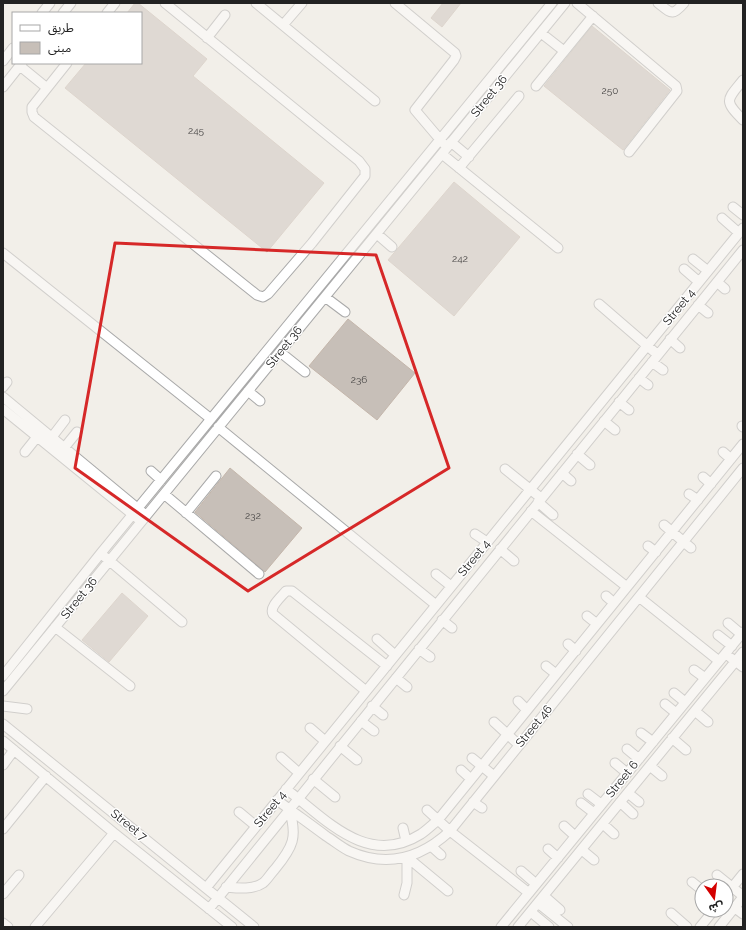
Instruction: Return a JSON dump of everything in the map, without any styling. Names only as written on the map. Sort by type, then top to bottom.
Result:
[{"type":"street","points":[[43,12],[50,3]]},
{"type":"street","points":[[64,12],[72,3]]},
{"type":"street","points":[[108,12],[115,3]]},
{"type":"street","points":[[65,64],[32,107],[34,116],[257,296],[268,294],[365,176],[365,169],[359,161],[165,3]]},
{"type":"street","points":[[256,3],[375,101]]},
{"type":"street","points":[[283,26],[302,3]]},
{"type":"street","points":[[395,3],[455,53],[456,56],[415,110],[447,148],[459,168],[558,248]]},
{"type":"street","name":"Street 36","points":[[3,676],[101,553],[552,3]]},
{"type":"street","points":[[577,3],[676,86],[677,91],[629,152]]},
{"type":"street","points":[[658,3],[672,13],[677,11],[684,3]]},
{"type":"street","name":"Street 36","points":[[3,691],[541,33],[563,4]]},
{"type":"street","points":[[207,38],[225,15]]},
{"type":"street","points":[[536,86],[593,16]]},
{"type":"street","points":[[541,33],[564,51]]},
{"type":"street","points":[[3,61],[12,49]]},
{"type":"street","points":[[3,87],[21,64],[47,88]]},
{"type":"street","points":[[3,65],[12,75]]},
{"type":"street","points":[[743,80],[729,97],[729,101],[730,106],[743,120]]},
{"type":"street","points":[[459,168],[519,96]]},
{"type":"street","points":[[447,148],[469,157]]},
{"type":"street","points":[[733,207],[743,215]]},
{"type":"street","points":[[722,218],[741,230]]},
{"type":"street","name":"Street 4","points":[[206,888],[741,230]]},
{"type":"street","points":[[377,234],[392,247]]},
{"type":"street","points":[[3,253],[211,420]]},
{"type":"street","name":"Street 4","points":[[209,909],[716,282],[742,253]]},
{"type":"street","points":[[693,259],[708,271]]},
{"type":"street","points":[[684,269],[699,282]]},
{"type":"street","points":[[716,282],[725,289]]},
{"type":"street","points":[[325,297],[345,312]]},
{"type":"street","points":[[599,304],[647,346],[663,370]]},
{"type":"street","points":[[698,305],[708,313]]},
{"type":"street","points":[[670,339],[680,348]]},
{"type":"street","points":[[280,352],[305,372]]},
{"type":"street","points":[[639,378],[648,385]]},
{"type":"street","points":[[248,391],[260,402]]},
{"type":"street","points":[[3,397],[31,426],[37,437],[144,519]]},
{"type":"street","points":[[619,402],[629,410]]},
{"type":"street","points":[[3,409],[52,438],[135,512]]},
{"type":"street","points":[[52,438],[65,420]]},
{"type":"street","points":[[587,420],[598,429]]},
{"type":"street","points":[[604,421],[615,430]]},
{"type":"street","points":[[218,427],[436,605]]},
{"type":"street","points":[[64,448],[77,432]]},
{"type":"street","points":[[25,452],[37,437]]},
{"type":"street","name":"Street 46","points":[[286,789],[351,838],[365,843],[380,845],[395,844],[406,841],[422,833],[438,820],[743,444]]},
{"type":"street","points":[[722,452],[740,475]]},
{"type":"street","points":[[577,454],[590,464]]},
{"type":"street","points":[[505,469],[530,489],[553,515]]},
{"type":"street","points":[[151,471],[161,480]]},
{"type":"street","points":[[562,473],[571,481]]},
{"type":"street","name":"Street 46","points":[[277,800],[348,851],[367,857],[387,859],[406,857],[423,851],[437,842],[450,831],[473,802],[512,760],[519,745],[542,723],[596,655],[600,645],[627,618],[639,597],[657,580],[715,502],[740,475]]},
{"type":"street","points":[[186,513],[216,476]]},
{"type":"street","points":[[703,477],[711,484]]},
{"type":"street","points":[[164,494],[259,574]]},
{"type":"street","points":[[687,497],[695,503]]},
{"type":"street","points":[[715,502],[723,508]]},
{"type":"street","points":[[531,511],[627,588]]},
{"type":"street","points":[[705,515],[712,522]]},
{"type":"street","points":[[664,526],[691,548]]},
{"type":"street","points":[[475,534],[487,542]]},
{"type":"street","points":[[648,546],[656,552]]},
{"type":"street","points":[[500,549],[514,561]]},
{"type":"street","points":[[101,553],[182,622]]},
{"type":"street","points":[[626,573],[633,580]]},
{"type":"street","points":[[436,574],[451,586]]},
{"type":"street","points":[[458,578],[469,587]]},
{"type":"street","points":[[366,691],[273,614],[272,608],[286,591],[292,591],[386,666]]},
{"type":"street","points":[[606,596],[614,602]]},
{"type":"street","points":[[639,597],[719,661]]},
{"type":"street","points":[[586,616],[597,624]]},
{"type":"street","points":[[442,620],[452,628]]},
{"type":"street","points":[[728,623],[742,633]]},
{"type":"street","points":[[55,627],[130,686]]},
{"type":"street","name":"Street 6","points":[[501,927],[742,633]]},
{"type":"street","points":[[588,635],[600,645]]},
{"type":"street","points":[[718,635],[732,646]]},
{"type":"street","points":[[377,639],[395,655]]},
{"type":"street","points":[[568,644],[576,650]]},
{"type":"street","points":[[419,649],[430,657]]},
{"type":"street","name":"Street 6","points":[[518,927],[743,652]]},
{"type":"street","points":[[725,653],[743,667]]},
{"type":"street","points":[[546,666],[556,674]]},
{"type":"street","points":[[694,670],[705,678]]},
{"type":"street","points":[[396,678],[407,687]]},
{"type":"street","points":[[674,693],[685,702]]},
{"type":"street","points":[[518,701],[527,710]]},
{"type":"street","points":[[665,704],[676,713]]},
{"type":"street","points":[[3,706],[27,709]]},
{"type":"street","points":[[372,706],[383,715]]},
{"type":"street","points":[[695,711],[708,722]]},
{"type":"street","points":[[361,721],[374,731]]},
{"type":"street","points":[[494,722],[519,745]]},
{"type":"street","name":"Street 7","points":[[3,724],[254,927]]},
{"type":"street","points":[[310,728],[325,741]]},
{"type":"street","points":[[641,732],[652,742]]},
{"type":"street","points":[[672,738],[686,750]]},
{"type":"street","name":"Street 7","points":[[3,741],[114,833],[232,927]]},
{"type":"street","points":[[340,746],[357,760]]},
{"type":"street","points":[[627,749],[641,756],[652,764],[662,776]]},
{"type":"street","points":[[3,765],[14,750]]},
{"type":"street","points":[[281,757],[299,773]]},
{"type":"street","points":[[472,758],[495,778],[496,788]]},
{"type":"street","points":[[615,763],[627,773]]},
{"type":"street","points":[[460,770],[471,779]]},
{"type":"street","points":[[3,829],[46,776]]},
{"type":"street","points":[[313,779],[335,797]]},
{"type":"street","points":[[628,793],[639,802]]},
{"type":"street","points":[[588,794],[601,804]]},
{"type":"street","points":[[473,802],[482,808]]},
{"type":"street","points":[[620,802],[633,814]]},
{"type":"street","points":[[580,803],[594,813]]},
{"type":"street","points":[[226,887],[251,887],[263,883],[288,854],[294,832],[294,824],[289,809]]},
{"type":"street","points":[[427,810],[450,831],[529,893]]},
{"type":"street","points":[[239,812],[256,826]]},
{"type":"street","points":[[603,824],[614,834]]},
{"type":"street","points":[[564,826],[575,836]]},
{"type":"street","points":[[403,828],[406,841]]},
{"type":"street","points":[[35,927],[114,833]]},
{"type":"street","points":[[431,846],[441,855]]},
{"type":"street","points":[[548,849],[558,858]]},
{"type":"street","points":[[582,850],[594,860]]},
{"type":"street","points":[[406,857],[448,891]]},
{"type":"street","points":[[404,895],[407,876],[406,857]]},
{"type":"street","points":[[521,871],[536,884]]},
{"type":"street","points":[[734,885],[743,874]]},
{"type":"street","points":[[3,894],[19,875]]},
{"type":"street","points":[[717,875],[721,878]]},
{"type":"street","points":[[719,927],[743,897],[734,889]]},
{"type":"street","points":[[541,900],[560,910]]},
{"type":"street","points":[[541,900],[568,927]]},
{"type":"street","points":[[735,908],[743,914]]},
{"type":"street","points":[[531,912],[549,927]]},
{"type":"street","points":[[671,912],[687,927]]},
{"type":"street","points":[[700,927],[707,918]]},
{"type":"street","points":[[3,923],[8,927]]},
{"type":"highlighted area","points":[[115,243],[376,255],[449,468],[248,591],[75,468]]},
{"type":"building","points":[[135,3],[138,3],[207,59],[193,76],[324,183],[267,252],[65,88],[85,64],[142,64],[142,12],[128,12]]},
{"type":"building","points":[[443,3],[461,3],[442,27],[431,18]]},
{"type":"building","points":[[592,26],[670,90],[623,150],[544,86]]},
{"type":"building","points":[[454,182],[520,237],[454,316],[388,260]]},
{"type":"building","points":[[348,319],[415,373],[377,420],[309,366]]},
{"type":"building","points":[[230,468],[302,528],[265,572],[195,512]]},
{"type":"building","points":[[122,593],[148,616],[109,662],[82,640]]}]
